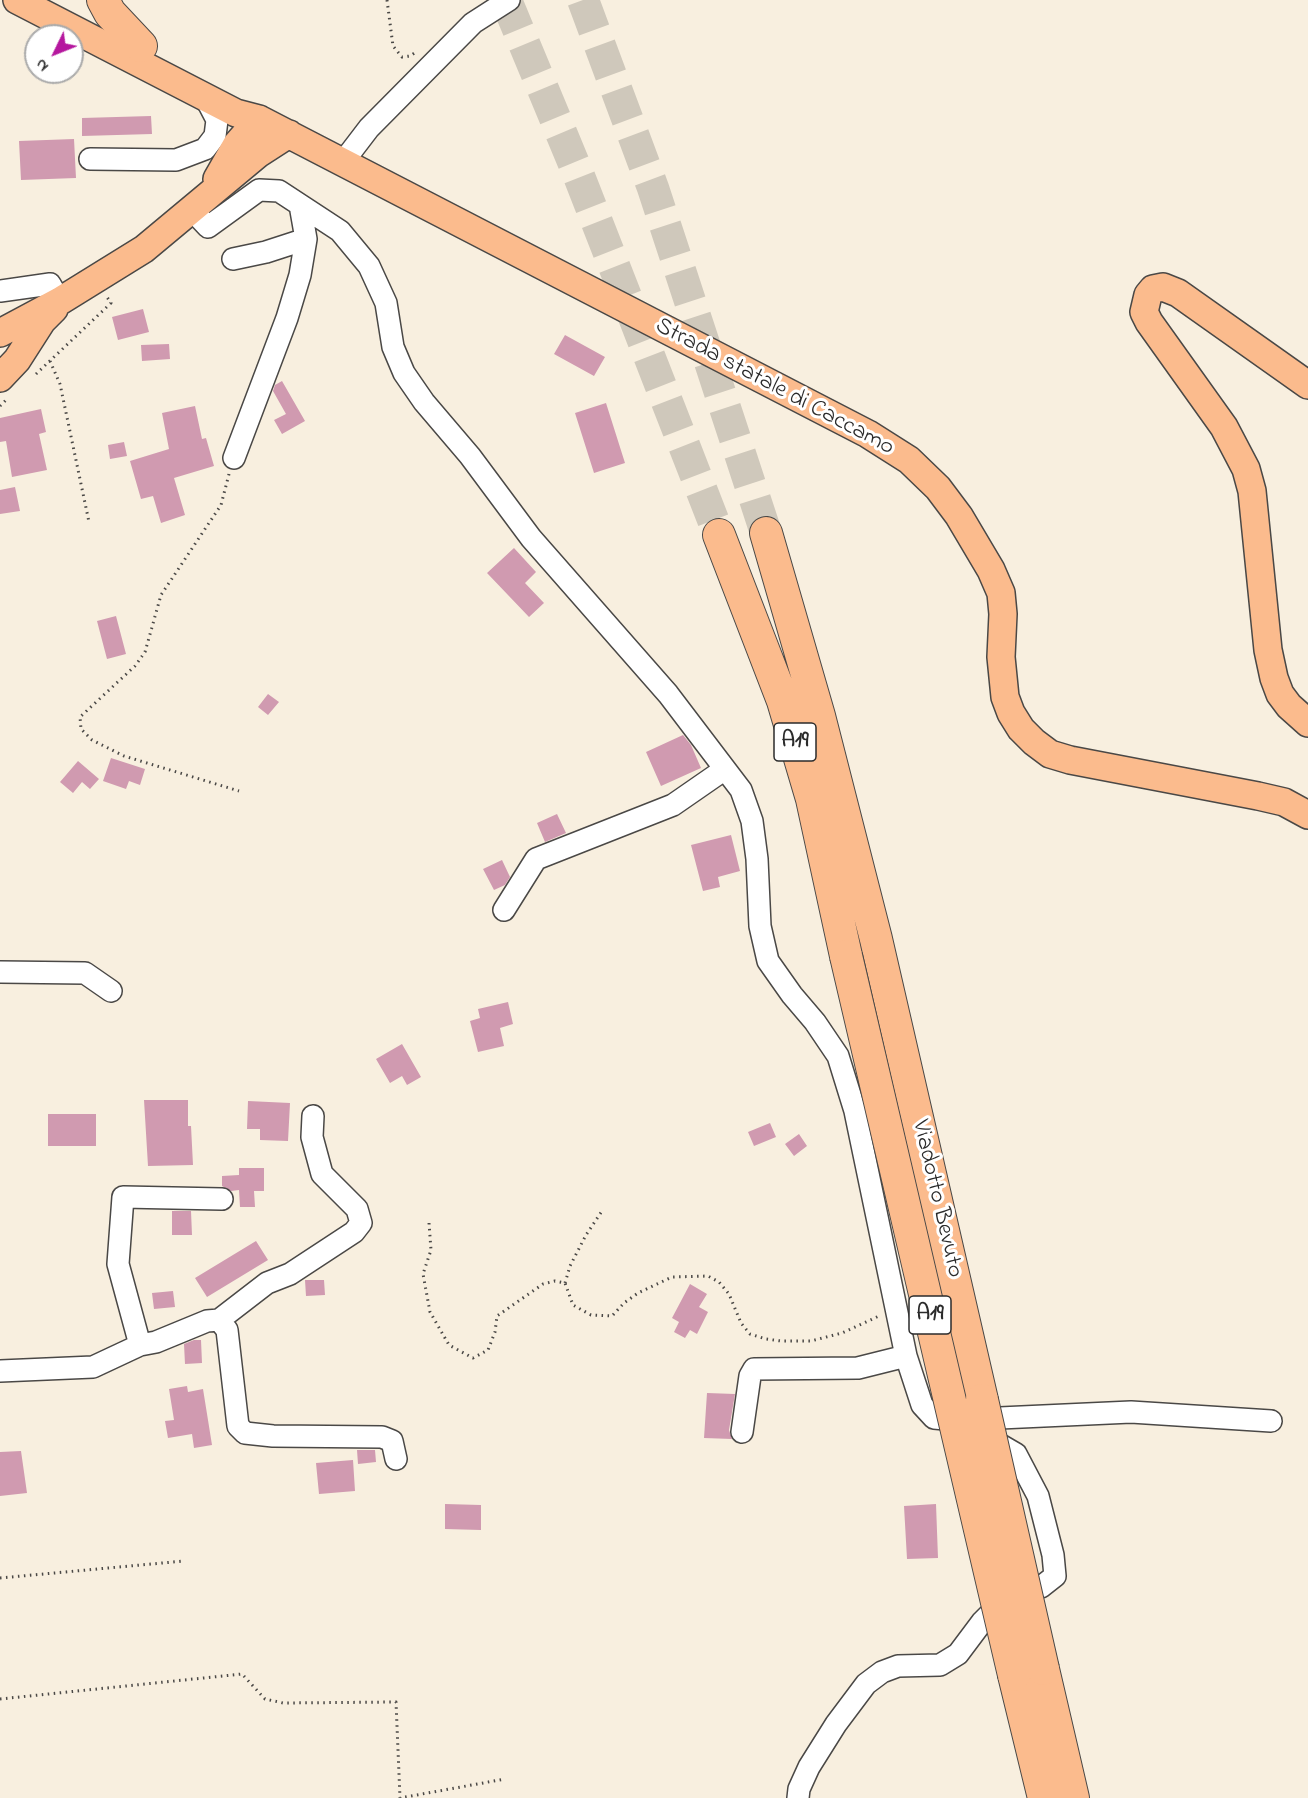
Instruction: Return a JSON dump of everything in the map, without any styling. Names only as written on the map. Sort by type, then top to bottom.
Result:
[{"type":"highway","points":[[103,0],[110,13],[141,46]]},
{"type":"highway","name":"Viadotto Bevuto","points":[[766,533],[813,695],[876,939],[1029,1672]]},
{"type":"highway","name":"Viadotto Bevuto","points":[[719,535],[783,700],[812,799],[846,956],[1029,1672]]},
{"type":"highway","name":"A19","points":[[1029,1672],[1044,1798]]},
{"type":"highway","name":"A19","points":[[1029,1672],[1073,1798]]},
{"type":"main road","name":"Strada statale di Caccamo","points":[[17,0],[205,98],[289,134],[868,434],[909,460],[938,488],[959,516],[992,570],[1001,593],[1003,614],[1001,657],[1005,697],[1021,729],[1034,742],[1050,754],[1070,760],[1258,795],[1284,802],[1308,815]]},
{"type":"main road","name":"Strada statale di Caccamo","points":[[53,0],[241,101],[248,116]]},
{"type":"main road","points":[[247,149],[248,116]]},
{"type":"main road","points":[[0,333],[98,279],[144,249],[198,204],[247,149],[289,134]]},
{"type":"main road","points":[[1308,385],[1178,293],[1163,287],[1153,289],[1148,295],[1144,312],[1149,322],[1224,427],[1246,469],[1252,491],[1268,650],[1274,678],[1280,694],[1289,706],[1308,723]]},
{"type":"main road","points":[[4,388],[17,360],[42,321],[60,301]]},
{"type":"street","points":[[343,162],[369,128],[473,23],[509,0]]},
{"type":"street","points":[[90,159],[176,160],[205,149],[215,136],[217,120],[205,98]]},
{"type":"street","points":[[198,204],[208,227],[231,208],[259,190],[279,191],[340,231],[369,266],[386,303],[393,347],[404,373],[424,402],[470,456],[531,538],[668,694],[741,790],[752,821],[757,859],[760,926],[768,961],[838,1056],[855,1111],[906,1356],[922,1405],[934,1418],[956,1420],[1131,1412],[1271,1420]]},
{"type":"street","points":[[234,458],[287,318],[300,274],[306,239],[300,205]]},
{"type":"street","points":[[234,259],[266,252],[306,239]]},
{"type":"street","points":[[0,291],[50,284],[60,301]]},
{"type":"street","points":[[504,910],[536,859],[673,805],[725,769]]},
{"type":"street","points":[[0,972],[85,973],[111,991]]},
{"type":"street","points":[[0,1371],[93,1368],[140,1345],[156,1342],[207,1321],[219,1320],[267,1283],[290,1274],[354,1232],[361,1223],[357,1209],[322,1174],[312,1137],[313,1116]]},
{"type":"street","points":[[140,1345],[118,1264],[123,1197],[222,1199]]},
{"type":"street","points":[[219,1320],[227,1330],[238,1426],[245,1433],[273,1437],[382,1437],[392,1441],[396,1459]]},
{"type":"street","points":[[742,1432],[750,1376],[754,1369],[858,1368],[906,1356]]},
{"type":"street","points":[[798,1798],[799,1789],[809,1767],[836,1724],[866,1684],[882,1672],[898,1666],[940,1665],[958,1654],[982,1622],[1003,1601],[1018,1590],[1041,1587],[1054,1576],[1053,1555],[1038,1496],[1016,1454],[956,1420]]},
{"type":"path","points":[[387,0],[391,35],[396,52],[402,57],[410,57],[419,50]]},
{"type":"path","points":[[34,376],[111,303],[98,279]]},
{"type":"path","points":[[50,361],[60,384],[89,522]]},
{"type":"path","points":[[0,406],[4,388]]},
{"type":"path","points":[[234,458],[221,505],[161,595],[145,652],[135,666],[80,717],[81,729],[92,740],[124,756],[239,791]]},
{"type":"path","points":[[603,1211],[586,1235],[570,1266],[565,1283],[573,1305],[591,1315],[612,1316],[638,1293],[672,1278],[708,1276],[719,1282],[729,1294],[741,1323],[750,1334],[766,1340],[812,1341],[842,1333],[896,1305]]},
{"type":"path","points":[[429,1223],[430,1250],[423,1274],[430,1312],[449,1345],[472,1358],[488,1350],[495,1332],[497,1316],[543,1284],[555,1281],[565,1283]]},
{"type":"path","points":[[0,1578],[184,1561]]},
{"type":"path","points":[[0,1700],[242,1674],[265,1699],[283,1703],[396,1702],[400,1798],[506,1779]]},
{"type":"building","points":[[151,116],[152,134],[82,136],[82,118]]},
{"type":"building","points":[[74,139],[76,178],[21,180],[19,141]]},
{"type":"building","points":[[143,309],[149,332],[118,340],[112,317]]},
{"type":"building","points":[[565,335],[605,357],[594,376],[554,354]]},
{"type":"building","points":[[169,344],[170,359],[142,361],[141,345]]},
{"type":"building","points":[[282,381],[305,421],[282,434],[274,420],[286,414],[273,391],[275,385]]},
{"type":"building","points":[[606,403],[625,463],[594,473],[575,413]]},
{"type":"building","points":[[195,406],[202,439],[206,438],[214,466],[174,478],[185,515],[161,523],[153,496],[141,499],[130,461],[169,449],[162,413]]},
{"type":"building","points":[[41,409],[46,432],[39,434],[47,470],[12,477],[6,441],[0,442],[0,418]]},
{"type":"building","points":[[124,442],[127,456],[110,459],[108,445]]},
{"type":"building","points":[[15,487],[20,511],[0,514],[0,490]]},
{"type":"building","points":[[514,548],[536,572],[525,583],[544,603],[529,617],[487,573]]},
{"type":"building","points":[[116,616],[126,654],[107,659],[97,621]]},
{"type":"building","points":[[268,694],[279,702],[268,715],[258,707]]},
{"type":"building","points":[[683,735],[691,745],[701,768],[661,786],[646,752]]},
{"type":"building","points":[[111,758],[145,769],[140,785],[129,781],[126,789],[103,781]]},
{"type":"building","points":[[78,761],[99,779],[90,789],[82,782],[73,793],[60,782]]},
{"type":"building","points":[[557,814],[566,833],[545,842],[537,823]]},
{"type":"building","points":[[731,835],[740,871],[718,877],[720,887],[703,891],[691,845]]},
{"type":"building","points":[[502,860],[510,877],[505,885],[494,890],[483,869]]},
{"type":"building","points":[[508,1002],[513,1024],[500,1028],[504,1046],[478,1052],[470,1021],[480,1018],[478,1009]]},
{"type":"building","points":[[402,1044],[421,1077],[407,1085],[402,1076],[390,1083],[376,1059]]},
{"type":"building","points":[[144,1100],[188,1100],[188,1126],[191,1126],[193,1165],[148,1166]]},
{"type":"building","points":[[248,1101],[290,1103],[288,1141],[260,1140],[260,1129],[247,1129]]},
{"type":"building","points":[[48,1114],[96,1114],[96,1146],[48,1146]]},
{"type":"building","points":[[770,1123],[776,1137],[754,1146],[748,1132]]},
{"type":"building","points":[[799,1134],[807,1146],[794,1156],[785,1144]]},
{"type":"building","points":[[239,1168],[264,1168],[264,1191],[254,1191],[255,1207],[240,1207],[239,1190],[231,1191],[222,1186],[222,1176],[239,1175]]},
{"type":"building","points":[[172,1211],[191,1211],[192,1235],[172,1235]]},
{"type":"building","points":[[256,1241],[268,1260],[207,1297],[195,1278]]},
{"type":"building","points":[[305,1280],[324,1280],[325,1295],[306,1296]]},
{"type":"building","points":[[690,1284],[707,1294],[699,1307],[708,1312],[697,1334],[690,1330],[685,1338],[674,1332],[679,1322],[672,1318]]},
{"type":"building","points":[[173,1291],[175,1307],[154,1309],[152,1293]]},
{"type":"building","points":[[201,1340],[202,1363],[185,1364],[184,1344]]},
{"type":"building","points":[[187,1386],[188,1392],[203,1389],[212,1445],[194,1448],[192,1434],[168,1438],[165,1421],[174,1420],[169,1389]]},
{"type":"building","points":[[707,1393],[735,1394],[729,1430],[732,1439],[704,1438]]},
{"type":"building","points":[[357,1450],[375,1450],[376,1462],[358,1464]]},
{"type":"building","points":[[21,1451],[27,1493],[0,1496],[0,1452]]},
{"type":"building","points":[[353,1460],[355,1491],[319,1494],[316,1463]]},
{"type":"building","points":[[445,1504],[481,1505],[481,1530],[445,1529]]},
{"type":"building","points":[[936,1504],[938,1558],[907,1559],[904,1506]]},
{"type":"tunnel","points":[[506,0],[577,171],[719,535]]},
{"type":"tunnel","points":[[583,0],[653,188],[766,533]]}]
